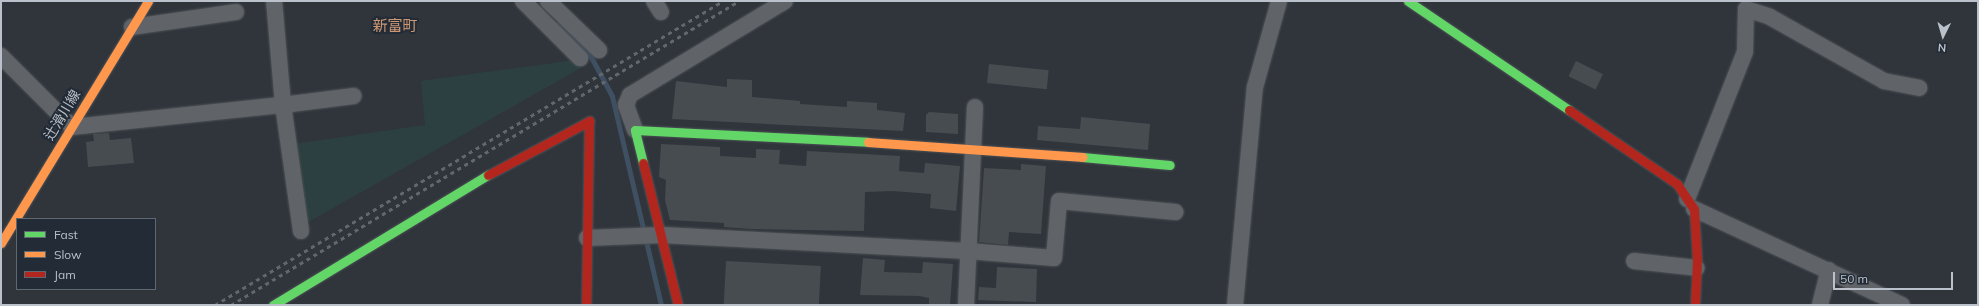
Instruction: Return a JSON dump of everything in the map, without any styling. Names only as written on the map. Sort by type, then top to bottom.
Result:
[{"type":"street","points":[[274,1],[283,105],[301,231]]},
{"type":"street","points":[[523,1],[580,58]]},
{"type":"street","points":[[548,1],[599,50]]},
{"type":"street","points":[[678,305],[635,130],[626,105],[630,95],[785,1]]},
{"type":"street","points":[[1235,305],[1255,87],[1279,1]]},
{"type":"street","points":[[1408,1],[1677,184],[1690,204],[1902,305]]},
{"type":"street","name":"辻滑川線","points":[[16,218],[132,27],[145,2]]},
{"type":"street","points":[[1696,305],[1697,268],[1690,204],[1745,52],[1746,9],[1770,17],[1884,81],[1920,88]]},
{"type":"street","points":[[132,27],[236,12]]},
{"type":"street","points":[[1,56],[72,127],[354,96]]},
{"type":"street","points":[[966,305],[975,107]]},
{"type":"street","points":[[273,305],[496,170],[589,121],[586,305]]},
{"type":"street","points":[[635,130],[973,147],[1170,165]]},
{"type":"street","points":[[587,238],[662,235],[968,251],[1054,258],[1059,201],[1175,212]]},
{"type":"street","name":"辻滑川線","points":[[1,243],[16,218]]},
{"type":"street","points":[[1634,261],[1697,268]]},
{"type":"street","points":[[1820,305],[1830,270]]},
{"type":"shaded area","points":[[575,60],[581,68],[303,225],[294,144],[425,125],[421,81]]},
{"type":"building","points":[[1576,61],[1603,74],[1596,89],[1569,76]]},
{"type":"building","points":[[989,64],[1049,70],[1047,89],[987,83]]},
{"type":"building","points":[[727,79],[752,80],[752,97],[800,101],[800,104],[847,107],[847,101],[877,103],[877,110],[905,113],[903,131],[672,119],[676,81],[727,87]]},
{"type":"building","points":[[929,112],[958,114],[958,134],[926,132],[926,115]]},
{"type":"building","points":[[1081,117],[1150,124],[1148,150],[1037,140],[1038,126],[1080,129]]},
{"type":"building","points":[[109,133],[110,140],[131,138],[134,163],[88,167],[86,142],[94,141],[93,134]]},
{"type":"building","points":[[661,144],[720,147],[720,156],[756,158],[756,149],[780,150],[779,164],[806,166],[807,151],[900,156],[899,171],[924,173],[925,163],[960,166],[956,211],[930,208],[931,194],[893,191],[865,192],[864,231],[750,229],[724,227],[724,223],[670,220],[665,200],[666,180],[659,177]]},
{"type":"building","points":[[1021,164],[1046,166],[1041,234],[1009,232],[1008,245],[979,242],[984,168],[1021,170]]},
{"type":"building","points":[[863,258],[885,260],[884,272],[922,273],[923,262],[953,264],[950,305],[929,305],[929,298],[920,296],[860,295]]},
{"type":"building","points":[[726,261],[821,266],[819,305],[724,305]]},
{"type":"building","points":[[997,267],[1037,269],[1036,302],[978,300],[979,287],[996,288]]},
{"type":"waterway","points":[[557,24],[591,57],[612,96],[661,305]]},
{"type":"railway","points":[[215,305],[723,1]]},
{"type":"railway","points":[[231,305],[739,1]]},
{"type":"traffic: fast","points":[[1408,1],[1569,110]]},
{"type":"traffic: fast","points":[[643,163],[635,130],[868,142]]},
{"type":"traffic: fast","points":[[1082,157],[1170,165]]},
{"type":"traffic: fast","points":[[273,305],[488,175]]},
{"type":"traffic: slow","points":[[16,218],[148,1]]},
{"type":"traffic: slow","points":[[868,142],[1082,157]]},
{"type":"traffic: slow","points":[[1,243],[16,218]]},
{"type":"traffic: jam","points":[[1569,110],[1677,184],[1694,209],[1697,259],[1695,305]]},
{"type":"traffic: jam","points":[[488,175],[589,121],[586,305]]},
{"type":"traffic: jam","points":[[643,163],[678,305]]},
{"type":"district","name":"新富町","points":[[395,26]]}]
